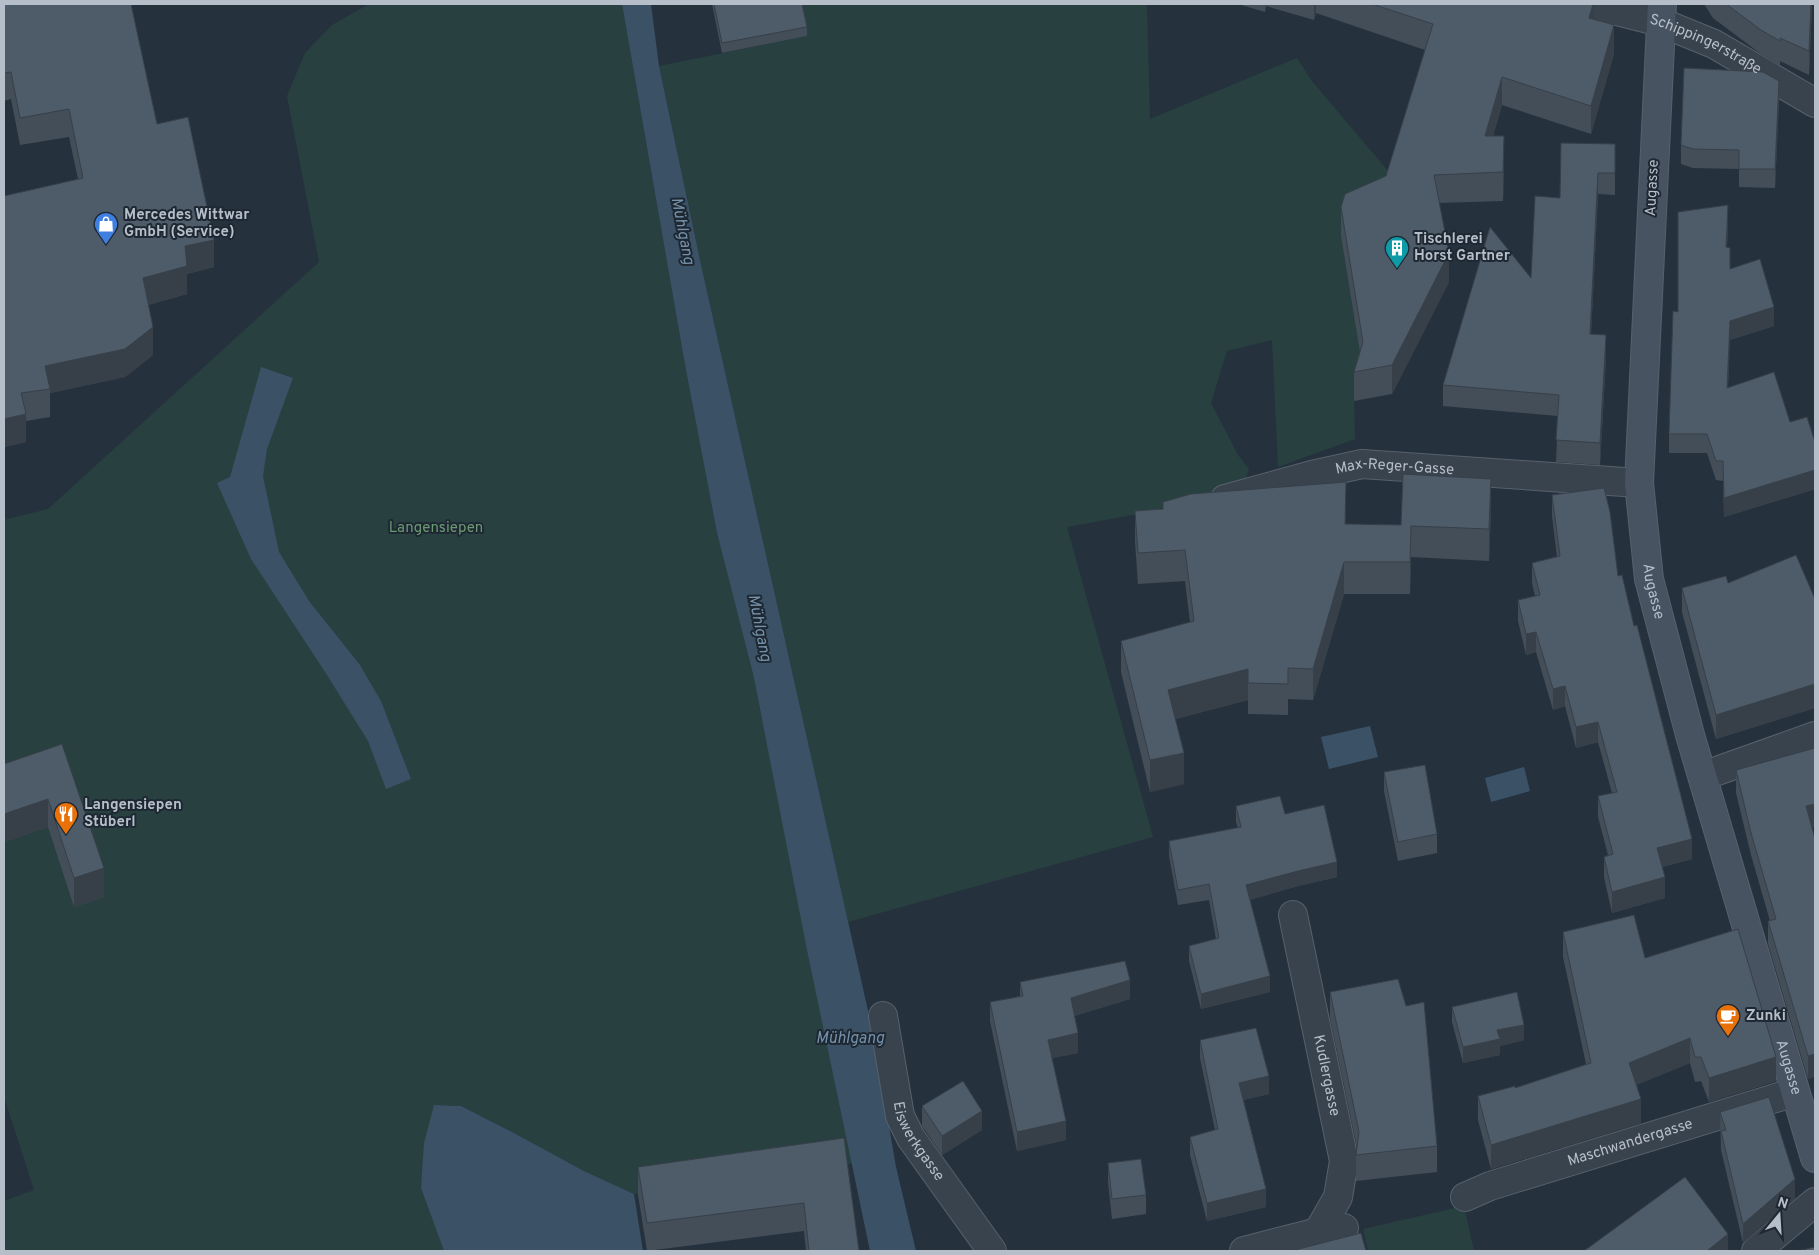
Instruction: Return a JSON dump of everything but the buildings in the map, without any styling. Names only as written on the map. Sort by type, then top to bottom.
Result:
[{"type":"street","name":"Schippingerstraße","points":[[1589,4],[1661,13],[1815,103]]},
{"type":"street","name":"Augasse","points":[[1661,13],[1639,483],[1649,579],[1703,776],[1815,1158]]},
{"type":"street","name":"Max-Reger-Gasse","points":[[1204,505],[1312,475],[1362,464],[1639,483]]},
{"type":"street","points":[[1703,776],[1815,736]]},
{"type":"street","name":"Kudlergasse","points":[[1293,915],[1344,1161],[1338,1197],[1318,1232]]},
{"type":"street","name":"Eiswerkgasse","points":[[883,1016],[900,1116],[911,1138],[992,1251]]},
{"type":"street","name":"Maschwandergasse","points":[[1466,1198],[1490,1186],[1795,1092]]},
{"type":"street","points":[[1756,1251],[1815,1202]]},
{"type":"street","points":[[1244,1251],[1318,1232],[1344,1228]]},
{"type":"green space","name":"Langensiepen","points":[[369,4],[622,4],[685,365],[717,533],[754,678],[852,1163],[844,1166],[634,1194],[584,1171],[461,1106],[435,1105],[421,1187],[444,1251],[4,1251],[4,1201],[34,1190],[4,1097],[4,520],[48,509],[319,262],[287,96],[305,53],[332,25]]},
{"type":"green space","points":[[801,4],[1147,4],[1150,119],[1297,58],[1311,80],[1395,179],[1363,370],[1354,401],[1355,439],[1278,467],[1272,340],[1227,351],[1211,403],[1238,455],[1249,469],[1244,484],[1149,512],[1067,527],[1153,837],[848,922],[702,269],[659,66],[807,36]]},
{"type":"green space","points":[[1464,1206],[1474,1251],[1368,1251],[1363,1229]]},
{"type":"water","name":"Mühlgang","points":[[622,4],[651,4],[659,66],[702,269],[873,1033],[896,1167],[916,1251],[870,1251],[807,950],[754,678],[717,533],[685,365]]},
{"type":"water","points":[[261,367],[293,378],[267,449],[263,476],[279,552],[309,601],[360,665],[381,701],[411,779],[386,789],[368,741],[251,559],[217,483],[230,477]]},
{"type":"water","points":[[1370,726],[1378,757],[1329,769],[1321,737]]},
{"type":"water","points":[[1524,767],[1530,791],[1491,802],[1485,778]]},
{"type":"water","points":[[434,1105],[461,1106],[584,1171],[634,1194],[643,1251],[444,1251],[421,1188],[424,1143]]},
{"type":"place","name":"Mercedes Wittwar GmbH (Service)","points":[[106,245]]},
{"type":"place","name":"Tischlerei Horst Gartner","points":[[1397,269]]},
{"type":"place","name":"Langensiepen Stüberl","points":[[66,835]]},
{"type":"place","name":"Zunki","points":[[1728,1037]]}]
